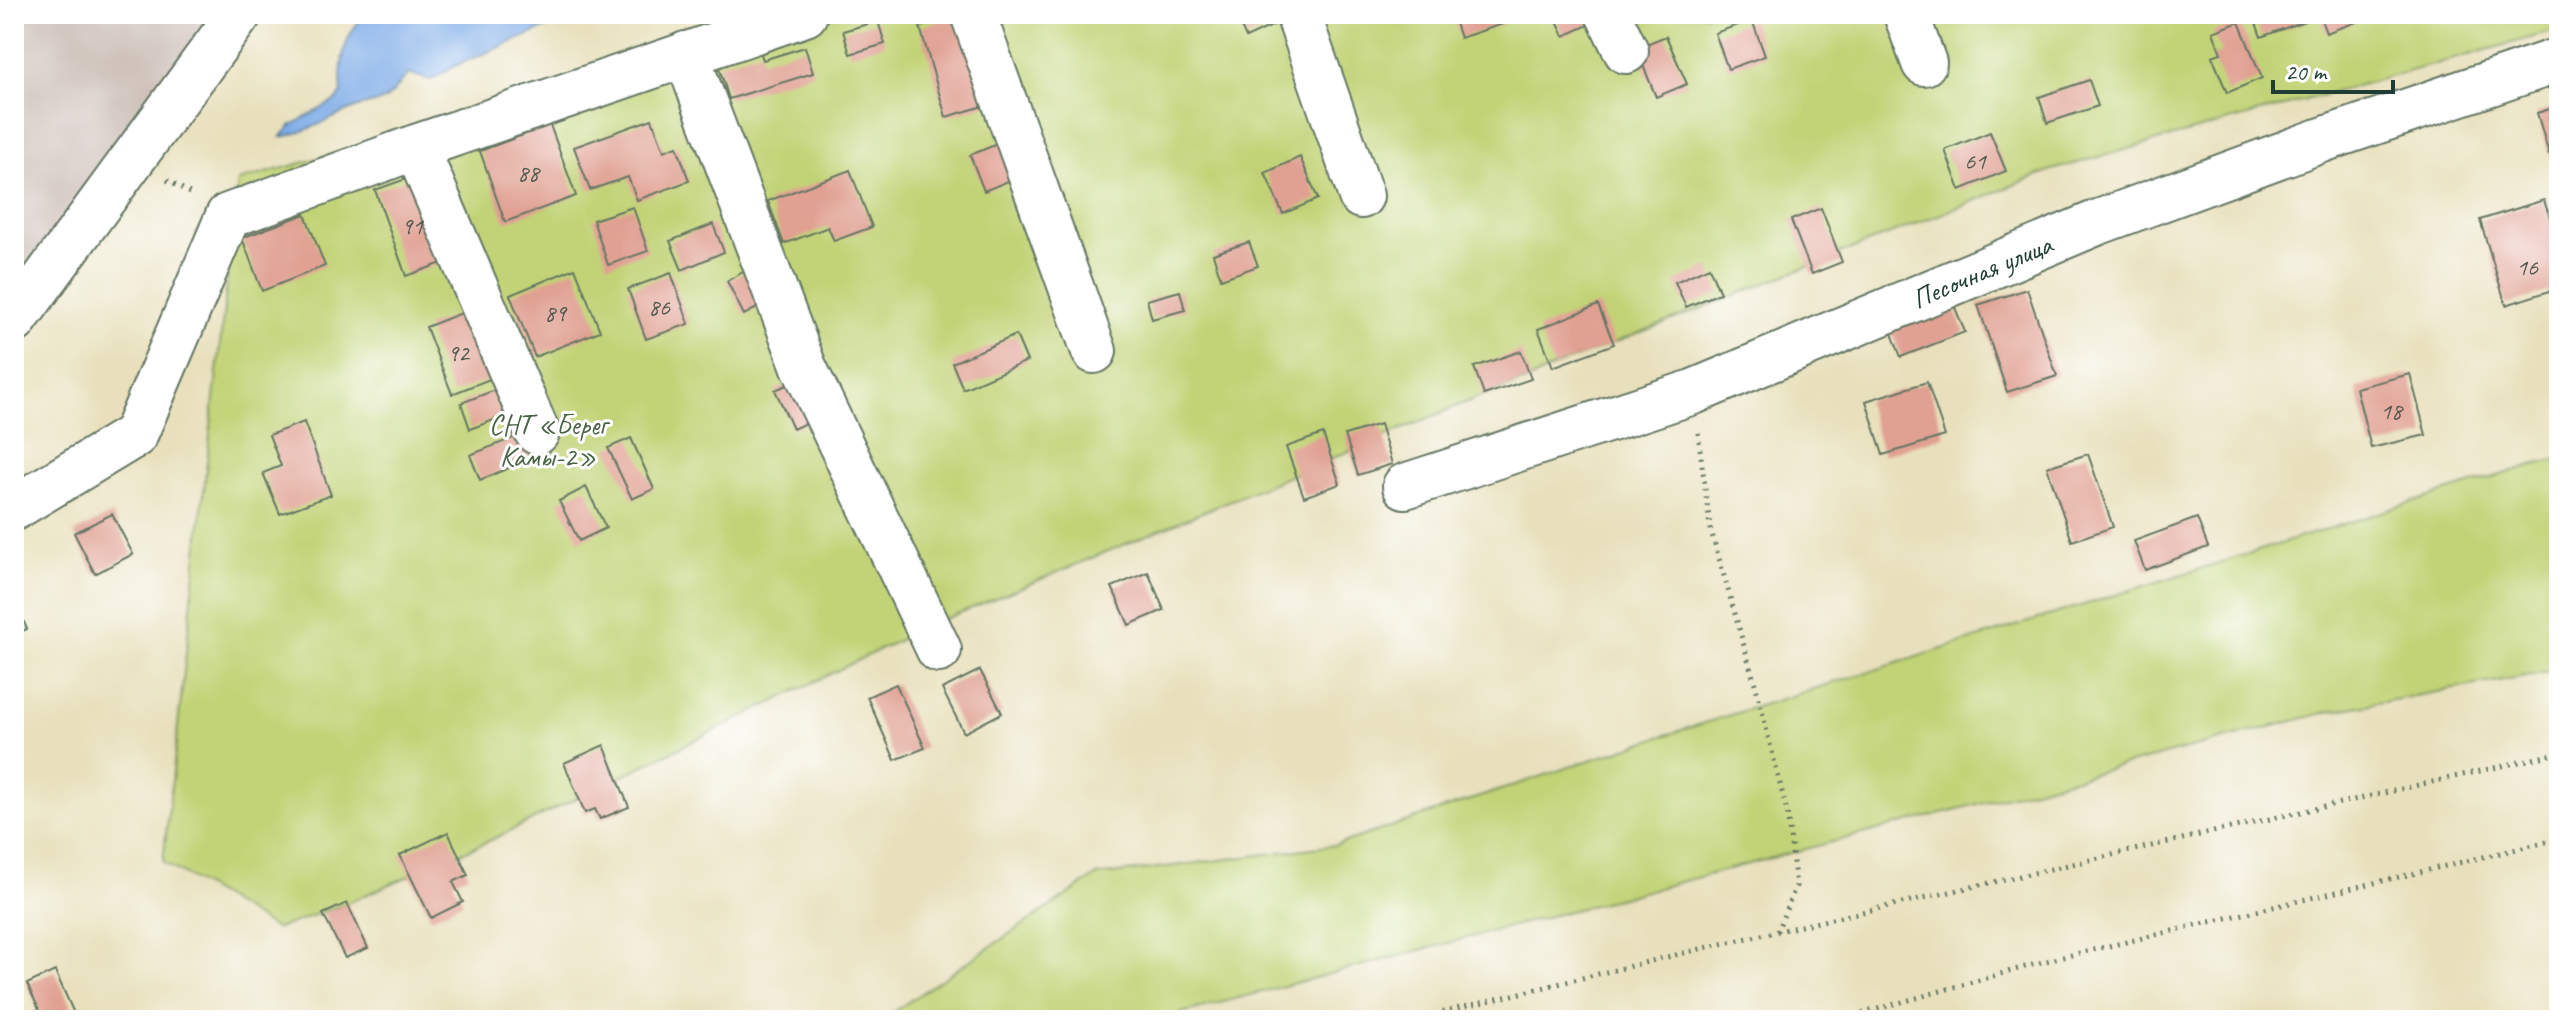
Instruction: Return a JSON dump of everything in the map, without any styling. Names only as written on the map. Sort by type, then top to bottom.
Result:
[{"type":"lane","points":[[14,321],[239,14]]},
{"type":"lane","points":[[14,508],[135,435],[228,216],[416,147],[805,14]]},
{"type":"lane","points":[[973,14],[1094,351]]},
{"type":"lane","points":[[1298,14],[1361,196]]},
{"type":"lane","points":[[1906,14],[1924,63]]},
{"type":"lane","points":[[686,54],[804,367],[939,650]]},
{"type":"lane","name":"Песочная улица","points":[[1405,486],[1693,392],[2096,223],[2322,140],[2559,60]]},
{"type":"lane","points":[[416,147],[537,432]]},
{"type":"path","points":[[132,159],[228,216]]},
{"type":"path","points":[[1693,392],[1710,527],[1757,691],[1787,812],[1796,886],[1777,931]]},
{"type":"path","points":[[1411,1020],[1777,931],[2559,753]]},
{"type":"path","points":[[1839,1020],[2046,961],[2559,839]]},
{"type":"shaded area","points":[[14,14],[261,14],[14,309]]},
{"type":"green space","name":"СНТ «Берег Камы-2»","points":[[842,14],[2559,14],[2559,30],[2052,170],[1553,367],[1531,379],[1484,395],[928,626],[493,839],[347,903],[276,929],[163,862],[238,181],[686,54]]},
{"type":"green space","points":[[2559,459],[2559,670],[2327,712],[1155,1020],[881,1020],[1096,876],[1336,845],[1653,739]]},
{"type":"water","points":[[366,14],[579,14],[455,66],[431,80],[410,74],[381,101],[281,137],[292,125],[338,99],[342,93],[341,71],[348,40]]},
{"type":"building","points":[[1235,14],[1269,14],[1274,25],[1246,38]]},
{"type":"building","points":[[1452,14],[1520,14],[1521,18],[1460,38]]},
{"type":"building","points":[[1554,14],[1591,14],[1595,22],[1564,36]]},
{"type":"building","points":[[2253,14],[2311,14],[2313,18],[2261,37]]},
{"type":"building","points":[[2319,14],[2379,14],[2326,33]]},
{"type":"building","points":[[960,15],[987,105],[946,117],[920,27]]},
{"type":"building","points":[[1752,20],[1765,56],[1728,69],[1715,33]]},
{"type":"building","points":[[878,21],[885,44],[850,54],[843,31]]},
{"type":"building","points":[[2239,22],[2262,78],[2227,93],[2212,56],[2221,53],[2213,32]]},
{"type":"building","points":[[1666,36],[1687,84],[1656,97],[1636,48]]},
{"type":"building","points":[[805,47],[813,73],[729,99],[718,64],[760,51],[763,60]]},
{"type":"building","points":[[2089,80],[2098,106],[2047,123],[2039,97]]},
{"type":"building","points":[[2559,106],[2559,151],[2549,154],[2537,113]]},
{"type":"building","points":[[652,119],[664,151],[677,146],[689,181],[637,200],[628,177],[590,190],[574,147]]},
{"type":"building","points":[[550,125],[576,196],[505,222],[480,151]]},
{"type":"building","points":[[1990,132],[2006,171],[1960,190],[1945,150]]},
{"type":"building","points":[[1002,142],[1016,178],[984,191],[970,155]]},
{"type":"building","points":[[1300,157],[1318,199],[1283,214],[1265,173]]},
{"type":"building","points":[[850,170],[872,227],[834,241],[828,227],[784,244],[768,201]]},
{"type":"building","points":[[417,175],[448,261],[406,276],[375,190]]},
{"type":"building","points":[[2544,200],[2559,246],[2559,288],[2506,305],[2480,220]]},
{"type":"building","points":[[633,207],[648,251],[608,265],[593,220]]},
{"type":"building","points":[[1821,208],[1842,262],[1812,274],[1791,220]]},
{"type":"building","points":[[305,214],[325,266],[262,291],[242,238]]},
{"type":"building","points":[[713,224],[724,252],[682,270],[670,241]]},
{"type":"building","points":[[1249,242],[1258,266],[1221,279],[1213,254]]},
{"type":"building","points":[[1709,267],[1720,293],[1686,307],[1675,282]]},
{"type":"building","points":[[575,268],[600,331],[535,357],[510,295]]},
{"type":"building","points":[[745,271],[763,305],[744,315],[727,281]]},
{"type":"building","points":[[671,273],[689,324],[646,339],[628,289]]},
{"type":"building","points":[[2027,289],[2057,376],[2007,392],[1978,305]]},
{"type":"building","points":[[1180,291],[1185,310],[1152,319],[1147,300]]},
{"type":"building","points":[[1951,298],[1965,332],[1901,357],[1888,323]]},
{"type":"building","points":[[1598,305],[1614,344],[1553,367],[1538,329]]},
{"type":"building","points":[[464,312],[490,379],[452,394],[426,327]]},
{"type":"building","points":[[1016,335],[1027,361],[963,389],[952,363]]},
{"type":"building","points":[[1521,351],[1531,379],[1484,395],[1474,367]]},
{"type":"building","points":[[2410,374],[2426,435],[2371,448],[2356,388]]},
{"type":"building","points":[[794,382],[812,420],[793,429],[775,390]]},
{"type":"building","points":[[1927,382],[1945,436],[1883,455],[1866,401]]},
{"type":"building","points":[[495,390],[505,416],[470,429],[461,403]]},
{"type":"building","points":[[304,422],[331,495],[280,514],[263,473],[281,466],[269,435]]},
{"type":"building","points":[[1380,424],[1392,464],[1358,475],[1345,435]]},
{"type":"building","points":[[1323,434],[1340,484],[1304,497],[1286,447]]},
{"type":"building","points":[[521,435],[531,459],[480,480],[470,455]]},
{"type":"building","points":[[631,438],[654,489],[632,499],[608,448]]},
{"type":"building","points":[[2088,454],[2113,527],[2072,541],[2047,467]]},
{"type":"building","points":[[586,487],[606,528],[579,541],[559,501]]},
{"type":"building","points":[[112,514],[133,554],[95,574],[74,533]]},
{"type":"building","points":[[2197,518],[2208,547],[2145,570],[2134,541]]},
{"type":"building","points":[[1148,572],[1164,610],[1129,625],[1112,587]]},
{"type":"building","points":[[14,600],[27,629],[14,635]]},
{"type":"building","points":[[980,670],[1002,713],[964,733],[942,689]]},
{"type":"building","points":[[896,684],[925,748],[895,760],[867,697]]},
{"type":"building","points":[[604,745],[629,807],[600,819],[595,809],[585,813],[564,763]]},
{"type":"building","points":[[448,832],[468,875],[453,882],[463,902],[431,918],[400,855]]},
{"type":"building","points":[[347,903],[368,948],[345,958],[323,914]]},
{"type":"building","points":[[55,971],[77,1020],[44,1020],[27,984]]}]
